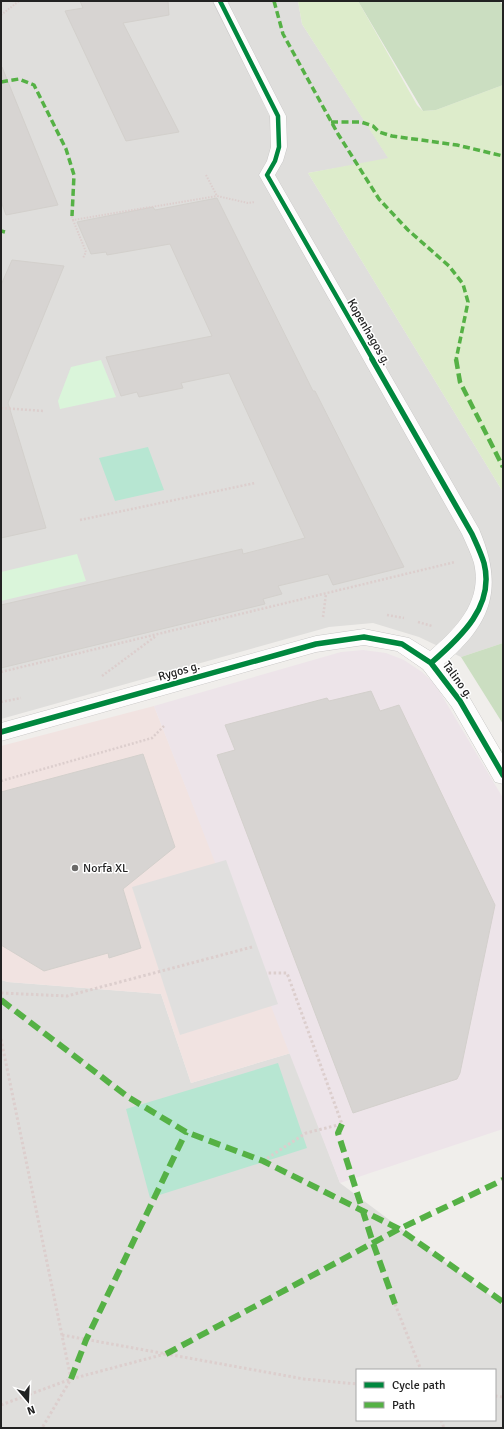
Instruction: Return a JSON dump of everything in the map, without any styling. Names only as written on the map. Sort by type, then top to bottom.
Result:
[{"type":"street","name":"Kopenhagos g.","points":[[220,1],[278,116],[281,133],[278,153],[275,164],[267,175],[472,534],[484,563],[486,590],[476,618],[458,640],[430,662]]},
{"type":"street","name":"Talino g.","points":[[364,638],[402,644],[430,662],[460,701],[503,775]]},
{"type":"street","name":"Rygos g.","points":[[1,732],[316,644],[364,638]]},
{"type":"path","points":[[1,15],[19,1]]},
{"type":"path","points":[[206,176],[217,196]]},
{"type":"path","points":[[73,220],[217,196],[248,203],[279,197]]},
{"type":"path","points":[[72,216],[86,252],[83,258]]},
{"type":"path","points":[[1,408],[44,411]]},
{"type":"path","points":[[80,520],[255,483]]},
{"type":"path","points":[[1,672],[481,556]]},
{"type":"path","points":[[322,617],[326,594]]},
{"type":"path","points":[[97,680],[158,634]]},
{"type":"path","points":[[1,781],[152,738],[164,726]]},
{"type":"path","points":[[1,993],[67,996],[252,947]]},
{"type":"path","points":[[263,1161],[306,1133],[342,1124],[287,973],[266,973]]},
{"type":"path","points":[[1,1039],[71,1379],[42,1428]]},
{"type":"path","points":[[395,1304],[421,1369]]},
{"type":"path","points":[[62,1335],[304,1379],[356,1384]]},
{"type":"path","points":[[1,1405],[71,1379],[166,1354]]},
{"type":"shaded area","points":[[1,1],[298,1],[302,24],[389,159],[308,173],[503,492],[503,643],[461,657],[419,637],[373,623],[329,627],[1,719]]},
{"type":"shaded area","points":[[363,650],[386,653],[404,660],[422,672],[435,684],[503,798],[503,1129],[340,1183],[154,706],[341,652]]},
{"type":"shaded area","points":[[154,706],[291,1053],[191,1083],[161,994],[8,982],[1,980],[1,746]]},
{"type":"shaded area","points":[[226,860],[278,1004],[180,1035],[132,887]]},
{"type":"shaded area","points":[[1,980],[8,982],[161,994],[191,1083],[291,1053],[340,1183],[503,1305],[503,1428],[1,1428]]},
{"type":"green space","points":[[298,1],[358,1],[417,105],[423,111],[436,110],[503,85],[503,492],[308,173],[388,158],[302,24]]},
{"type":"green space","points":[[358,1],[499,1],[503,5],[503,85],[436,110],[423,111]]},
{"type":"green space","points":[[101,360],[116,397],[60,409],[58,401],[71,367]]},
{"type":"green space","points":[[148,447],[164,490],[115,501],[99,458]]},
{"type":"green space","points":[[77,554],[86,581],[1,601],[1,572]]},
{"type":"green space","points":[[503,643],[503,724],[461,657]]},
{"type":"green space","points":[[278,1063],[307,1148],[150,1198],[126,1109]]},
{"type":"building","points":[[80,1],[168,1],[169,15],[123,23],[179,132],[126,141],[65,11],[83,8]]},
{"type":"building","points":[[1,67],[58,205],[6,215],[1,201]]},
{"type":"building","points":[[217,198],[313,391],[315,391],[404,567],[333,585],[328,574],[278,586],[282,594],[263,599],[265,604],[1,668],[1,605],[242,549],[243,554],[305,538],[229,373],[181,383],[183,388],[139,397],[137,392],[121,396],[106,357],[212,336],[170,244],[107,255],[106,252],[91,254],[77,222],[153,207],[155,210]]},
{"type":"building","points":[[12,260],[64,266],[8,403],[46,528],[1,538],[1,285]]},
{"type":"building","points":[[371,691],[380,711],[399,705],[495,905],[460,1073],[457,1079],[353,1113],[217,755],[235,750],[225,725],[327,698],[329,701]]},
{"type":"building","name":"Norfa XL","points":[[143,754],[175,847],[123,889],[141,948],[109,958],[108,953],[44,971],[1,945],[1,792]]},
{"type":"marked path","points":[[274,1],[283,34],[338,134],[379,199],[408,230],[449,266],[463,284],[468,302],[456,358],[460,382],[503,467]]},
{"type":"marked path","points":[[1,82],[19,79],[34,85],[66,149],[74,175],[72,216]]},
{"type":"marked path","points":[[331,122],[361,122],[373,126],[379,132],[392,136],[457,145],[503,156]]},
{"type":"marked path","points":[[1,231],[5,232]]},
{"type":"marked path","points":[[1,1000],[128,1097],[186,1132],[263,1161],[399,1229],[503,1302]]},
{"type":"marked path","points":[[342,1124],[338,1133],[373,1243],[395,1304]]},
{"type":"marked path","points":[[71,1379],[86,1340],[186,1132]]},
{"type":"marked path","points":[[166,1354],[399,1229],[503,1180]]},
{"type":"cycle path","points":[[220,1],[278,116],[280,132],[279,147],[275,161],[267,175],[472,534],[484,563],[486,579],[485,594],[480,607],[464,632],[431,663]]},
{"type":"cycle path","points":[[1,732],[316,644],[364,637],[402,644],[431,663],[460,701],[503,775]]},
{"type":"place","name":"Norfa XL","points":[[75,868]]}]
